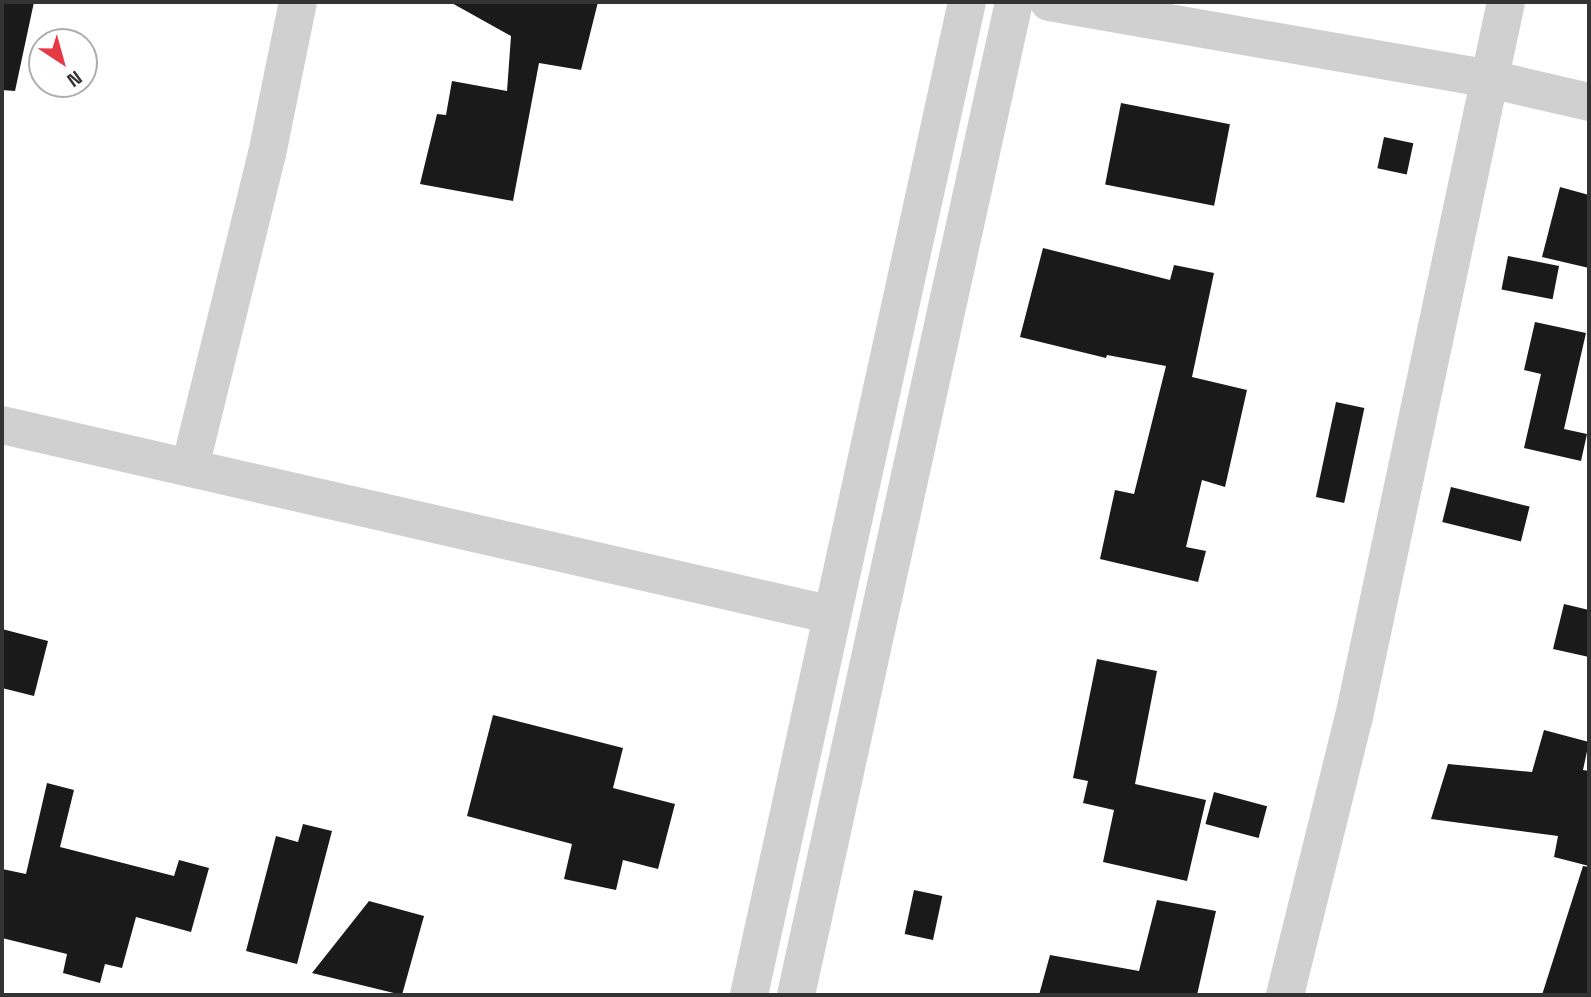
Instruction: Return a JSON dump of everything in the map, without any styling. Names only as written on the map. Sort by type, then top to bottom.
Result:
[{"type":"street","points":[[190,467],[267,155],[298,2]]},
{"type":"street","points":[[749,995],[967,2]]},
{"type":"street","points":[[796,995],[1014,2]]},
{"type":"street","points":[[1049,2],[1490,79],[1589,102]]},
{"type":"street","points":[[1285,995],[1354,717],[1506,2]]},
{"type":"street","points":[[2,425],[832,615]]},
{"type":"building","points":[[2,2],[34,2],[15,91],[2,90]]},
{"type":"building","points":[[450,2],[598,2],[581,70],[539,63],[513,201],[420,184],[437,114],[446,115],[452,81],[507,91],[511,36]]},
{"type":"building","points":[[1121,103],[1230,124],[1214,206],[1105,184]]},
{"type":"building","points":[[1384,137],[1413,143],[1407,175],[1377,168]]},
{"type":"building","points":[[1560,187],[1589,195],[1589,268],[1542,257]]},
{"type":"building","points":[[1043,248],[1170,280],[1174,265],[1214,273],[1192,377],[1247,390],[1225,487],[1202,480],[1186,547],[1206,551],[1198,582],[1100,559],[1115,490],[1134,494],[1166,366],[1107,355],[1106,358],[1020,337]]},
{"type":"building","points":[[1508,256],[1559,266],[1553,299],[1502,289]]},
{"type":"building","points":[[1535,322],[1586,333],[1564,429],[1587,434],[1581,461],[1524,448],[1541,374],[1524,370]]},
{"type":"building","points":[[1336,402],[1364,408],[1344,503],[1316,497]]},
{"type":"building","points":[[1451,487],[1530,507],[1521,542],[1442,522]]},
{"type":"building","points":[[1564,604],[1589,610],[1589,657],[1553,649]]},
{"type":"building","points":[[2,629],[48,641],[34,696],[2,688]]},
{"type":"building","points":[[1097,659],[1157,671],[1135,784],[1206,800],[1187,881],[1103,862],[1114,810],[1083,803],[1088,781],[1073,778]]},
{"type":"building","points":[[493,715],[623,748],[613,788],[675,804],[658,869],[623,860],[616,890],[564,879],[572,844],[467,816]]},
{"type":"building","points":[[1544,730],[1589,742],[1583,770],[1589,771],[1589,866],[1554,857],[1558,836],[1431,819],[1448,764],[1532,772]]},
{"type":"building","points":[[47,783],[74,790],[60,847],[174,876],[179,860],[209,868],[191,932],[136,917],[122,968],[105,964],[100,983],[63,973],[67,954],[2,938],[2,869],[26,874]]},
{"type":"building","points":[[1214,792],[1267,806],[1259,838],[1205,824]]},
{"type":"building","points":[[303,824],[332,831],[297,964],[246,951],[276,836],[298,842]]},
{"type":"building","points":[[1583,866],[1589,867],[1589,995],[1542,995]]},
{"type":"building","points":[[914,890],[942,896],[933,940],[905,934]]},
{"type":"building","points":[[1157,900],[1216,911],[1197,995],[1039,995],[1050,955],[1139,971]]},
{"type":"building","points":[[369,901],[424,916],[402,995],[312,973]]}]
